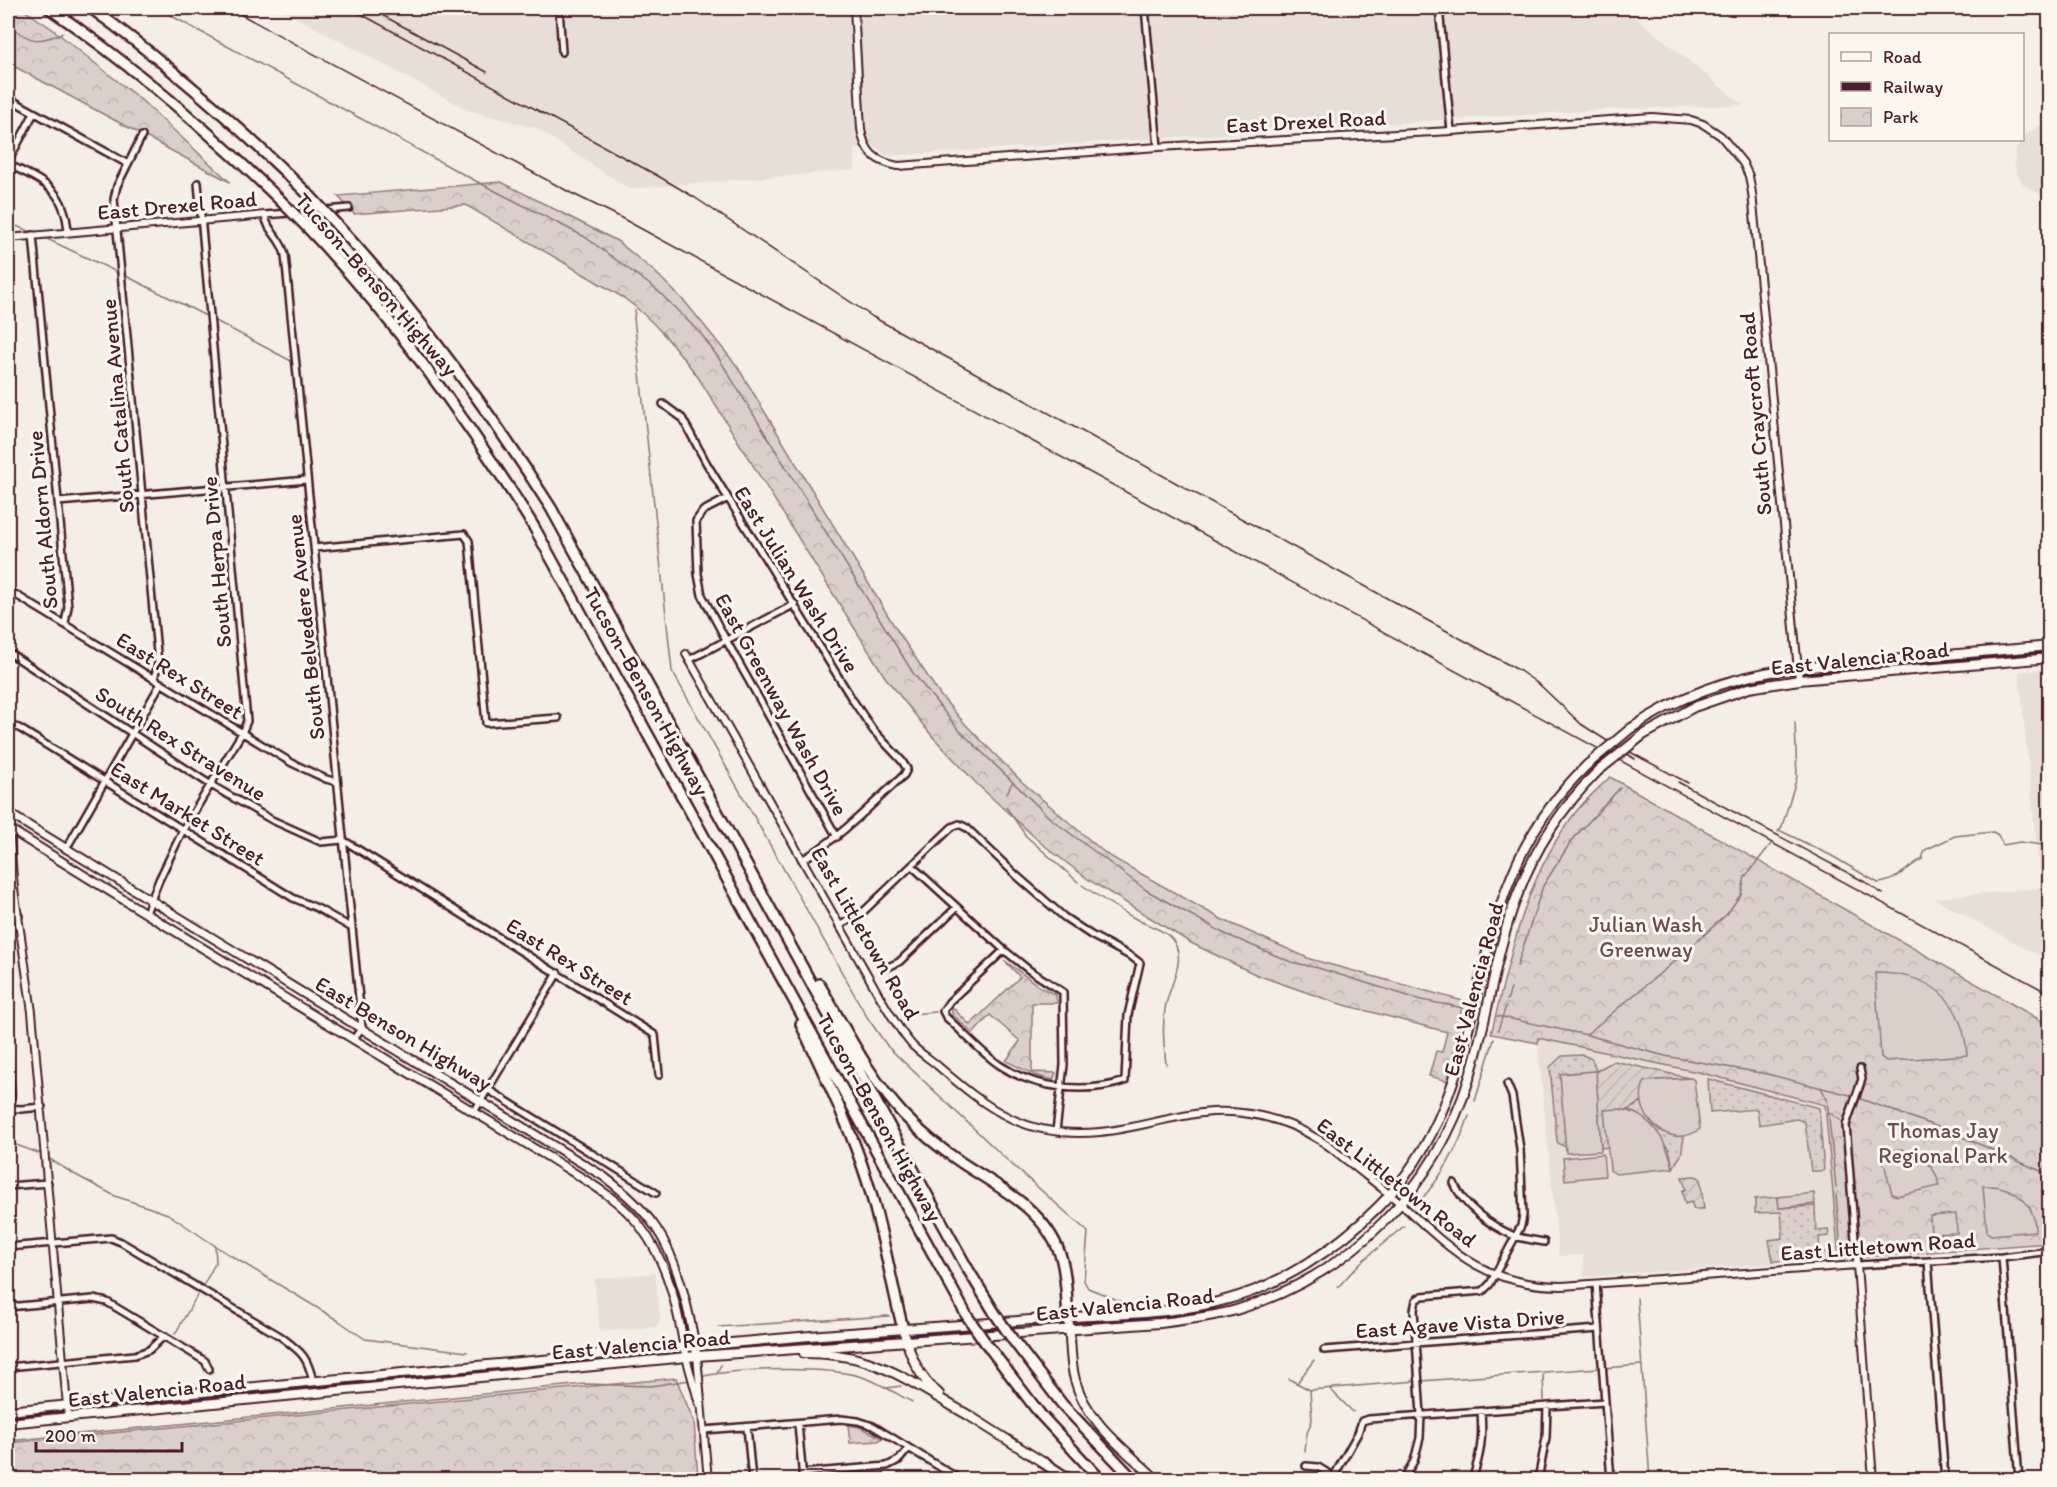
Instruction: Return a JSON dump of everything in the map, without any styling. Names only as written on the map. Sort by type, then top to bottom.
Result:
[{"type":"highway","name":"Tucson–Benson Highway","points":[[49,8],[94,39],[164,95],[231,153],[305,225],[367,294],[418,357],[495,464],[555,563],[968,1316],[1040,1414],[1101,1479]]},
{"type":"highway","name":"Tucson–Benson Highway","points":[[91,8],[155,56],[210,102],[311,197],[386,279],[434,338],[519,456],[565,532],[962,1258],[994,1312],[1062,1404],[1134,1479]]},
{"type":"highway","points":[[723,819],[864,1061],[891,1100],[935,1144],[1025,1205],[1048,1230],[1062,1264],[1068,1317]]},
{"type":"highway","points":[[770,956],[849,1129],[861,1162],[882,1232],[903,1329]]},
{"type":"highway","points":[[1044,1463],[1070,1479]]},
{"type":"main road","name":"East Valencia Road","points":[[8,1411],[695,1346],[1183,1308],[1207,1305],[1248,1293],[1285,1276],[1350,1233],[1390,1195],[1429,1138],[1451,1092],[1461,1061],[1496,922],[1515,868],[1531,836],[1551,807],[1587,765],[1630,729],[1665,708],[1704,689],[1739,678],[1798,668],[2049,646]]},
{"type":"main road","name":"East Valencia Road","points":[[8,1422],[697,1356],[1160,1323],[1194,1319],[1268,1299],[1313,1278],[1346,1255],[1401,1204],[1424,1175],[1461,1105],[1471,1075],[1511,914],[1527,870],[1559,816],[1598,771],[1643,735],[1694,707],[1749,688],[1799,680],[2049,658]]},
{"type":"main road","name":"East Benson Highway","points":[[8,814],[362,1027],[603,1176],[625,1192],[657,1229],[675,1265],[697,1356]]},
{"type":"main road","name":"East Benson Highway","points":[[9,829],[474,1112],[594,1186],[620,1205],[639,1224],[666,1272],[673,1293],[686,1357]]},
{"type":"main road","points":[[1068,1317],[1073,1370],[1085,1406],[1115,1440],[1157,1479]]},
{"type":"main road","points":[[903,1329],[919,1373],[937,1393],[1044,1463],[1061,1479]]},
{"type":"main road","points":[[770,1351],[831,1353],[869,1362],[970,1416]]},
{"type":"street","points":[[560,8],[562,52]]},
{"type":"street","name":"East Drexel Road","points":[[854,8],[862,134],[866,148],[873,157],[887,164],[909,166],[1158,147],[1670,117],[1703,124],[1733,149]]},
{"type":"street","points":[[1145,8],[1158,147]]},
{"type":"street","points":[[1439,8],[1450,131]]},
{"type":"street","points":[[8,98],[128,164]]},
{"type":"street","points":[[34,112],[8,163],[43,183],[57,195],[65,210],[68,232]]},
{"type":"street","name":"South Catalina Avenue","points":[[142,136],[114,194],[158,663],[154,679]]},
{"type":"street","name":"South Craycroft Road","points":[[1733,149],[1746,169],[1752,193],[1799,680]]},
{"type":"street","name":"South Herpa Drive","points":[[146,913],[183,830],[242,733],[247,717],[198,183]]},
{"type":"street","name":"East Drexel Road","points":[[8,238],[349,208]]},
{"type":"street","name":"South Belvedere Avenue","points":[[265,215],[268,228],[281,243],[285,255],[362,1027]]},
{"type":"street","name":"South Aldorn Drive","points":[[33,235],[68,607],[65,623]]},
{"type":"street","name":"East Julian Wash Drive","points":[[663,404],[682,418],[728,498],[852,699],[873,730],[907,769],[904,775],[837,837]]},
{"type":"street","points":[[58,502],[307,480]]},
{"type":"street","name":"East Greenway Wash Drive","points":[[728,498],[703,511],[696,521],[698,574],[702,595],[837,837]]},
{"type":"street","points":[[314,548],[459,534],[466,536],[469,541],[486,723],[558,718]]},
{"type":"street","name":"East Rex Street","points":[[8,590],[297,766],[337,782]]},
{"type":"street","points":[[688,657],[795,604]]},
{"type":"street","name":"South Rex Stravenue","points":[[8,652],[211,785],[272,819],[321,842],[344,840]]},
{"type":"street","name":"East Littletown Road","points":[[688,657],[880,997],[913,1046],[960,1087],[1001,1115],[1024,1125],[1075,1134],[1102,1132],[1211,1112],[1255,1116],[1280,1122],[1316,1138],[1390,1195],[1455,1252],[1471,1263],[1495,1275],[1536,1285],[1596,1284],[1928,1262],[2049,1251]]},
{"type":"street","points":[[66,849],[161,683]]},
{"type":"street","name":"East Market Street","points":[[8,725],[19,728],[293,898],[317,908],[352,928]]},
{"type":"street","points":[[8,736],[11,889],[20,916],[32,1012],[68,1417]]},
{"type":"street","points":[[839,926],[862,914],[952,827],[959,824],[967,828],[1064,917],[1140,963],[1128,1015],[1125,1081],[1082,1088],[1041,1084],[999,1065],[946,1017],[943,1011],[949,1002],[1004,950]]},
{"type":"street","points":[[802,860],[837,837]]},
{"type":"street","name":"East Rex Street","points":[[344,840],[655,1035],[659,1075]]},
{"type":"street","points":[[912,866],[1004,950],[1063,992],[1064,1065],[1056,1131]]},
{"type":"street","points":[[888,967],[899,962],[957,908]]},
{"type":"street","points":[[8,917],[20,916]]},
{"type":"street","points":[[474,1112],[558,973]]},
{"type":"street","points":[[354,1039],[362,1027]]},
{"type":"street","points":[[8,1051],[11,1094],[8,1108],[42,1107]]},
{"type":"street","points":[[1860,1069],[1862,1079],[1851,1107],[1846,1132],[1873,1479]]},
{"type":"street","points":[[1403,1479],[1414,1461],[1420,1438],[1421,1415],[1415,1303],[1419,1298],[1483,1291],[1490,1284],[1521,1226],[1522,1182],[1512,1096],[1508,1084]]},
{"type":"street","name":"East Benson Highway","points":[[487,1089],[656,1193]]},
{"type":"street","points":[[8,1186],[48,1183]]},
{"type":"street","points":[[1454,1183],[1457,1191],[1478,1214],[1514,1236],[1544,1242]]},
{"type":"street","points":[[8,1247],[111,1238],[121,1242],[297,1349],[308,1361],[313,1381]]},
{"type":"street","points":[[2002,1257],[2019,1479]]},
{"type":"street","points":[[1928,1262],[1945,1479]]},
{"type":"street","points":[[1596,1284],[1611,1479]]},
{"type":"street","points":[[8,1307],[93,1299],[107,1302],[205,1361],[208,1369]]},
{"type":"street","name":"East Agave Vista Drive","points":[[1324,1350],[1599,1329]]},
{"type":"street","points":[[273,1341],[277,1335]]},
{"type":"street","points":[[8,1367],[142,1354],[154,1347],[164,1336]]},
{"type":"street","points":[[697,1356],[699,1373],[697,1382],[708,1479]]},
{"type":"street","points":[[686,1357],[691,1375],[697,1382]]},
{"type":"street","points":[[1306,1466],[1318,1467],[1336,1478],[1358,1433],[1360,1420],[1605,1402]]},
{"type":"street","points":[[1538,1479],[1546,1438],[1547,1407]]},
{"type":"street","points":[[1472,1479],[1480,1458],[1483,1436],[1481,1411]]},
{"type":"street","points":[[704,1430],[841,1419],[858,1422],[873,1426],[953,1478],[961,1479]]},
{"type":"street","points":[[798,1423],[802,1476],[887,1466],[899,1460],[909,1448]]},
{"type":"street","points":[[747,1427],[752,1479]]},
{"type":"shaded area","points":[[279,8],[1624,8],[1743,105],[1597,110],[886,156],[876,147],[854,149],[855,170],[629,189],[536,128],[468,110]]},
{"type":"shaded area","points":[[2049,119],[2049,195],[2036,192],[2024,185],[2018,175],[2014,164],[2016,150],[2026,135]]},
{"type":"shaded area","points":[[2050,669],[2049,961],[1933,898],[2041,888],[2019,672]]},
{"type":"shaded area","points":[[1537,1038],[1702,1073],[1825,1105],[1839,1259],[1584,1277],[1583,1255],[1559,1256]]},
{"type":"shaded area","points":[[655,1273],[660,1316],[656,1327],[600,1332],[594,1279]]},
{"type":"green space","points":[[8,8],[21,8],[51,28],[141,100],[230,182],[8,63]]},
{"type":"green space","points":[[501,182],[617,241],[655,272],[686,303],[737,366],[893,624],[940,695],[1022,782],[1106,854],[1221,919],[1310,959],[1463,1001],[1448,1081],[1429,1076],[1436,1051],[1442,1052],[1447,1032],[1337,1003],[1257,975],[1191,943],[1089,880],[1041,843],[977,784],[932,736],[885,677],[698,377],[664,335],[624,298],[466,205],[354,214],[338,196]]},
{"type":"green space","points":[[1610,777],[2049,1025],[2049,1243],[1839,1259],[1825,1105],[1702,1073],[1538,1038],[1538,1043],[1491,1034],[1521,919],[1543,864],[1575,813]]},
{"type":"green space","points":[[1004,960],[1039,986],[1056,995],[1057,1003],[1032,1003],[1032,1072],[1056,1073],[1053,1080],[1035,1075],[1006,1061],[1020,1041],[990,1015],[973,1034],[952,1014],[952,1007],[970,1025],[1020,977]]},
{"type":"green space","points":[[1875,973],[1912,978],[1940,993],[1959,1018],[1967,1055],[1886,1061],[1881,1057]]},
{"type":"green space","points":[[1583,1055],[1592,1059],[1596,1071],[1560,1074],[1566,1147],[1557,1141],[1550,1067],[1562,1056]]},
{"type":"green space","points":[[1614,1061],[1689,1078],[1645,1081],[1642,1101],[1628,1110],[1605,1110],[1608,1147],[1601,1148],[1596,1071]]},
{"type":"green space","points":[[1596,1071],[1601,1151],[1566,1153],[1560,1074]]},
{"type":"green space","points":[[1691,1078],[1694,1080],[1700,1129],[1688,1135],[1676,1136],[1664,1133],[1654,1126],[1642,1105],[1641,1093],[1645,1081]]},
{"type":"green space","points":[[1708,1079],[1819,1108],[1824,1171],[1811,1171],[1805,1122],[1797,1119],[1759,1125],[1757,1109],[1710,1113]]},
{"type":"green space","points":[[1642,1101],[1648,1116],[1656,1127],[1675,1136],[1684,1137],[1681,1155],[1673,1168],[1669,1149],[1637,1114],[1628,1110]]},
{"type":"green space","points":[[1619,1109],[1640,1116],[1648,1122],[1661,1138],[1673,1168],[1616,1174],[1610,1170],[1604,1110]]},
{"type":"green space","points":[[1901,1149],[1926,1161],[1931,1166],[1939,1186],[1897,1196],[1892,1194],[1881,1152]]},
{"type":"green space","points":[[1603,1154],[1605,1176],[1565,1180],[1563,1158]]},
{"type":"green space","points":[[1682,1177],[1700,1178],[1704,1209],[1694,1209],[1691,1202],[1685,1204],[1682,1191],[1686,1189]]},
{"type":"green space","points":[[1983,1186],[2003,1188],[2020,1196],[2031,1211],[2035,1231],[1991,1235],[1987,1232]]},
{"type":"green space","points":[[1814,1193],[1815,1204],[1779,1208],[1778,1197]]},
{"type":"green space","points":[[1778,1197],[1779,1208],[1815,1206],[1816,1231],[1828,1230],[1829,1236],[1819,1237],[1820,1252],[1830,1252],[1831,1258],[1773,1261],[1769,1240],[1783,1238],[1781,1212],[1755,1213],[1755,1199]]},
{"type":"green space","points":[[1956,1214],[1957,1233],[1931,1234],[1930,1216]]},
{"type":"green space","points":[[676,1378],[694,1422],[698,1479],[8,1479],[8,1443]]},
{"type":"green space","points":[[848,1425],[859,1427],[883,1438],[878,1441],[850,1443]]},
{"type":"waterway","points":[[116,9],[120,8]]},
{"type":"waterway","points":[[157,8],[472,179],[585,237],[657,290],[701,334],[718,357],[913,673],[958,729],[1051,819],[1146,890],[1225,934],[1291,962],[1318,968],[1421,1000],[1464,1008]]},
{"type":"waterway","points":[[8,24],[22,35],[40,40],[63,33]]},
{"type":"waterway","points":[[8,223],[32,232]]},
{"type":"waterway","points":[[45,238],[119,273]]},
{"type":"waterway","points":[[124,275],[208,317]]},
{"type":"waterway","points":[[635,310],[634,318],[672,671],[867,1017],[888,1047],[1007,1160],[1088,1232],[1084,1281],[1088,1288],[1120,1301]]},
{"type":"waterway","points":[[212,319],[293,362]]},
{"type":"waterway","points":[[1778,832],[1782,826],[1797,777],[1795,723]]},
{"type":"waterway","points":[[1007,793],[1012,783]]},
{"type":"waterway","points":[[1517,966],[1543,886],[1572,840],[1620,788]]},
{"type":"waterway","points":[[1006,807],[1026,836],[1078,882]]},
{"type":"waterway","points":[[1779,830],[1832,856],[1878,883],[1896,877],[1922,859],[1925,850],[1955,836],[1993,832],[1998,835],[2003,845],[2020,842],[2050,846]]},
{"type":"waterway","points":[[1587,1034],[1681,956],[1727,914],[1741,894],[1745,877],[1771,844]]},
{"type":"waterway","points":[[1082,885],[1129,915],[1165,933],[1175,944],[1178,962],[1164,1016],[1166,1064]]},
{"type":"waterway","points":[[1507,1000],[1511,989]]},
{"type":"waterway","points":[[1498,1030],[1506,1006]]},
{"type":"waterway","points":[[911,1014],[936,1012]]},
{"type":"waterway","points":[[1497,1016],[1587,1035],[1665,1056],[1767,1074],[1854,1096]]},
{"type":"waterway","points":[[1475,1101],[1494,1039]]},
{"type":"waterway","points":[[1821,1088],[1827,1099],[1836,1187]]},
{"type":"waterway","points":[[1858,1098],[1949,1131],[2050,1175]]},
{"type":"waterway","points":[[1828,1112],[1840,1120]]},
{"type":"waterway","points":[[1419,1202],[1435,1183],[1448,1162],[1469,1116]]},
{"type":"waterway","points":[[8,1142],[41,1154]]},
{"type":"waterway","points":[[48,1158],[115,1196],[168,1214],[365,1339],[467,1352]]},
{"type":"waterway","points":[[1836,1195],[1842,1260]]},
{"type":"waterway","points":[[1338,1287],[1360,1263],[1404,1226]]},
{"type":"waterway","points":[[204,1284],[216,1262],[215,1246]]},
{"type":"waterway","points":[[175,1334],[198,1294]]},
{"type":"waterway","points":[[1637,1298],[1650,1480]]},
{"type":"waterway","points":[[718,1327],[889,1316]]},
{"type":"waterway","points":[[1297,1383],[1314,1360]]},
{"type":"waterway","points":[[716,1374],[721,1365]]},
{"type":"waterway","points":[[1604,1368],[1642,1365]]},
{"type":"waterway","points":[[1421,1381],[1599,1368]]},
{"type":"waterway","points":[[700,1377],[757,1370],[847,1373],[868,1379],[912,1402]]},
{"type":"waterway","points":[[1543,1374],[1544,1400]]},
{"type":"waterway","points":[[1289,1379],[1310,1390],[1312,1420],[1307,1433],[1305,1452]]},
{"type":"waterway","points":[[8,1441],[585,1384],[651,1386],[690,1380]]},
{"type":"waterway","points":[[1310,1390],[1416,1381]]},
{"type":"waterway","points":[[887,1388],[901,1386]]},
{"type":"waterway","points":[[1330,1389],[1353,1412]]},
{"type":"railway","points":[[229,8],[614,214],[2050,994]]},
{"type":"railway","points":[[350,8],[694,197],[873,317],[1520,671],[1540,685],[1581,724],[1635,759]]},
{"type":"railway","points":[[382,15],[487,72]]},
{"type":"railway","points":[[1630,752],[1688,783]]},
{"type":"railway","points":[[1678,782],[1865,882],[1883,894]]},
{"type":"park label","name":"Julian Wash Greenway","points":[[1646,936]]},
{"type":"park label","name":"Thomas Jay Regional Park","points":[[1943,1142]]}]
